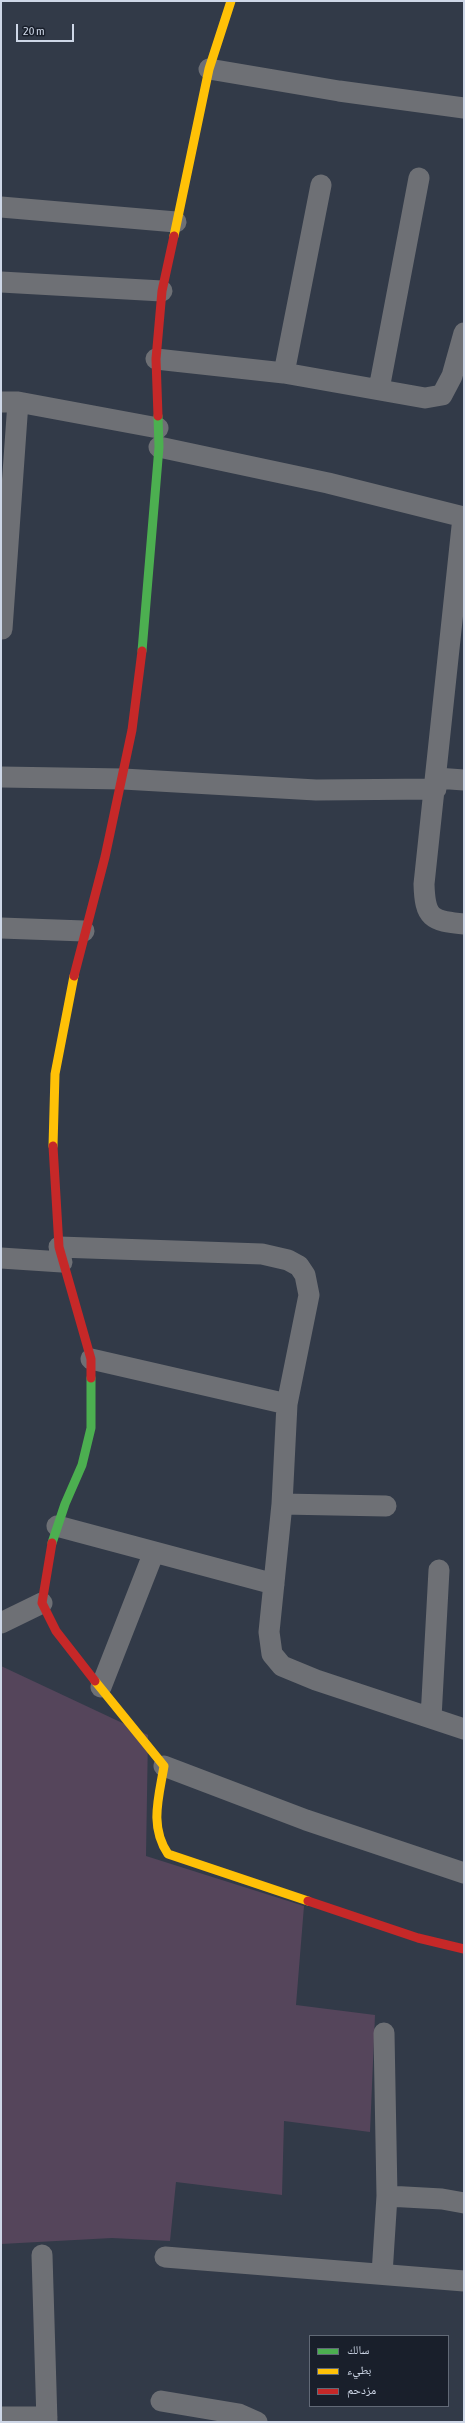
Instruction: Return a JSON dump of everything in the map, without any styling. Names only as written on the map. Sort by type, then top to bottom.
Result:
[{"type":"street","points":[[230,1],[208,69],[198,130],[176,222],[162,291],[156,359],[158,437],[147,612],[132,730],[123,779],[105,857],[84,930],[55,1074],[52,1134],[61,1254],[91,1359],[91,1428],[82,1465],[57,1526],[50,1550],[42,1603],[56,1631],[164,1766],[306,1820],[464,1873]]},
{"type":"street","points":[[208,69],[339,91],[464,108]]},
{"type":"street","points":[[379,389],[419,178]]},
{"type":"street","points":[[284,373],[321,185]]},
{"type":"street","points":[[1,207],[176,222]]},
{"type":"street","points":[[1,282],[162,291]]},
{"type":"street","points":[[156,359],[284,373],[379,389],[410,397],[425,398],[442,395],[452,376],[464,333]]},
{"type":"street","points":[[2,629],[9,402],[158,437],[328,483],[464,517],[424,884],[426,909],[434,918],[464,924]]},
{"type":"street","points":[[1,777],[123,779],[316,790],[436,784],[464,780]]},
{"type":"street","points":[[1,928],[84,930]]},
{"type":"street","points":[[1,1258],[61,1254],[262,1254],[288,1260],[299,1266],[306,1275],[309,1295],[287,1404],[282,1504],[269,1632],[272,1654],[282,1666],[464,1729]]},
{"type":"street","points":[[91,1359],[287,1404]]},
{"type":"street","points":[[282,1504],[386,1506]]},
{"type":"street","points":[[57,1526],[274,1584]]},
{"type":"street","points":[[101,1687],[154,1552]]},
{"type":"street","points":[[431,1718],[439,1570]]},
{"type":"street","points":[[1,1623],[42,1603]]},
{"type":"street","points":[[164,1766],[155,1820],[156,1835],[162,1847],[168,1854],[418,1938],[464,1949]]},
{"type":"street","points":[[382,2274],[387,2196],[384,2033]]},
{"type":"street","points":[[387,2196],[442,2199],[464,2203]]},
{"type":"street","points":[[1,2417],[47,2420],[42,2255]]},
{"type":"street","points":[[165,2257],[464,2281]]},
{"type":"street","points":[[161,2401],[239,2414],[257,2422]]},
{"type":"shaded area","points":[[1,1666],[148,1735],[146,1856],[304,1906],[296,2005],[375,2015],[370,2132],[284,2121],[282,2195],[176,2182],[170,2241],[112,2238],[1,2244]]},
{"type":"traffic: fast","points":[[142,651],[159,447],[158,416]]},
{"type":"traffic: fast","points":[[52,1543],[65,1504],[82,1465],[91,1428],[91,1378]]},
{"type":"traffic: slow","points":[[174,236],[209,69],[231,1]]},
{"type":"traffic: slow","points":[[53,1146],[55,1074],[74,976]]},
{"type":"traffic: slow","points":[[95,1681],[164,1766],[158,1800],[157,1822],[162,1843],[168,1854],[308,1901]]},
{"type":"traffic: jam","points":[[158,416],[156,359],[162,291],[174,236]]},
{"type":"traffic: jam","points":[[74,976],[105,857],[132,730],[142,651]]},
{"type":"traffic: jam","points":[[53,1146],[59,1247],[91,1359],[91,1378]]},
{"type":"traffic: jam","points":[[52,1543],[42,1603],[56,1631],[95,1681]]},
{"type":"traffic: jam","points":[[308,1901],[418,1938],[464,1949]]}]
